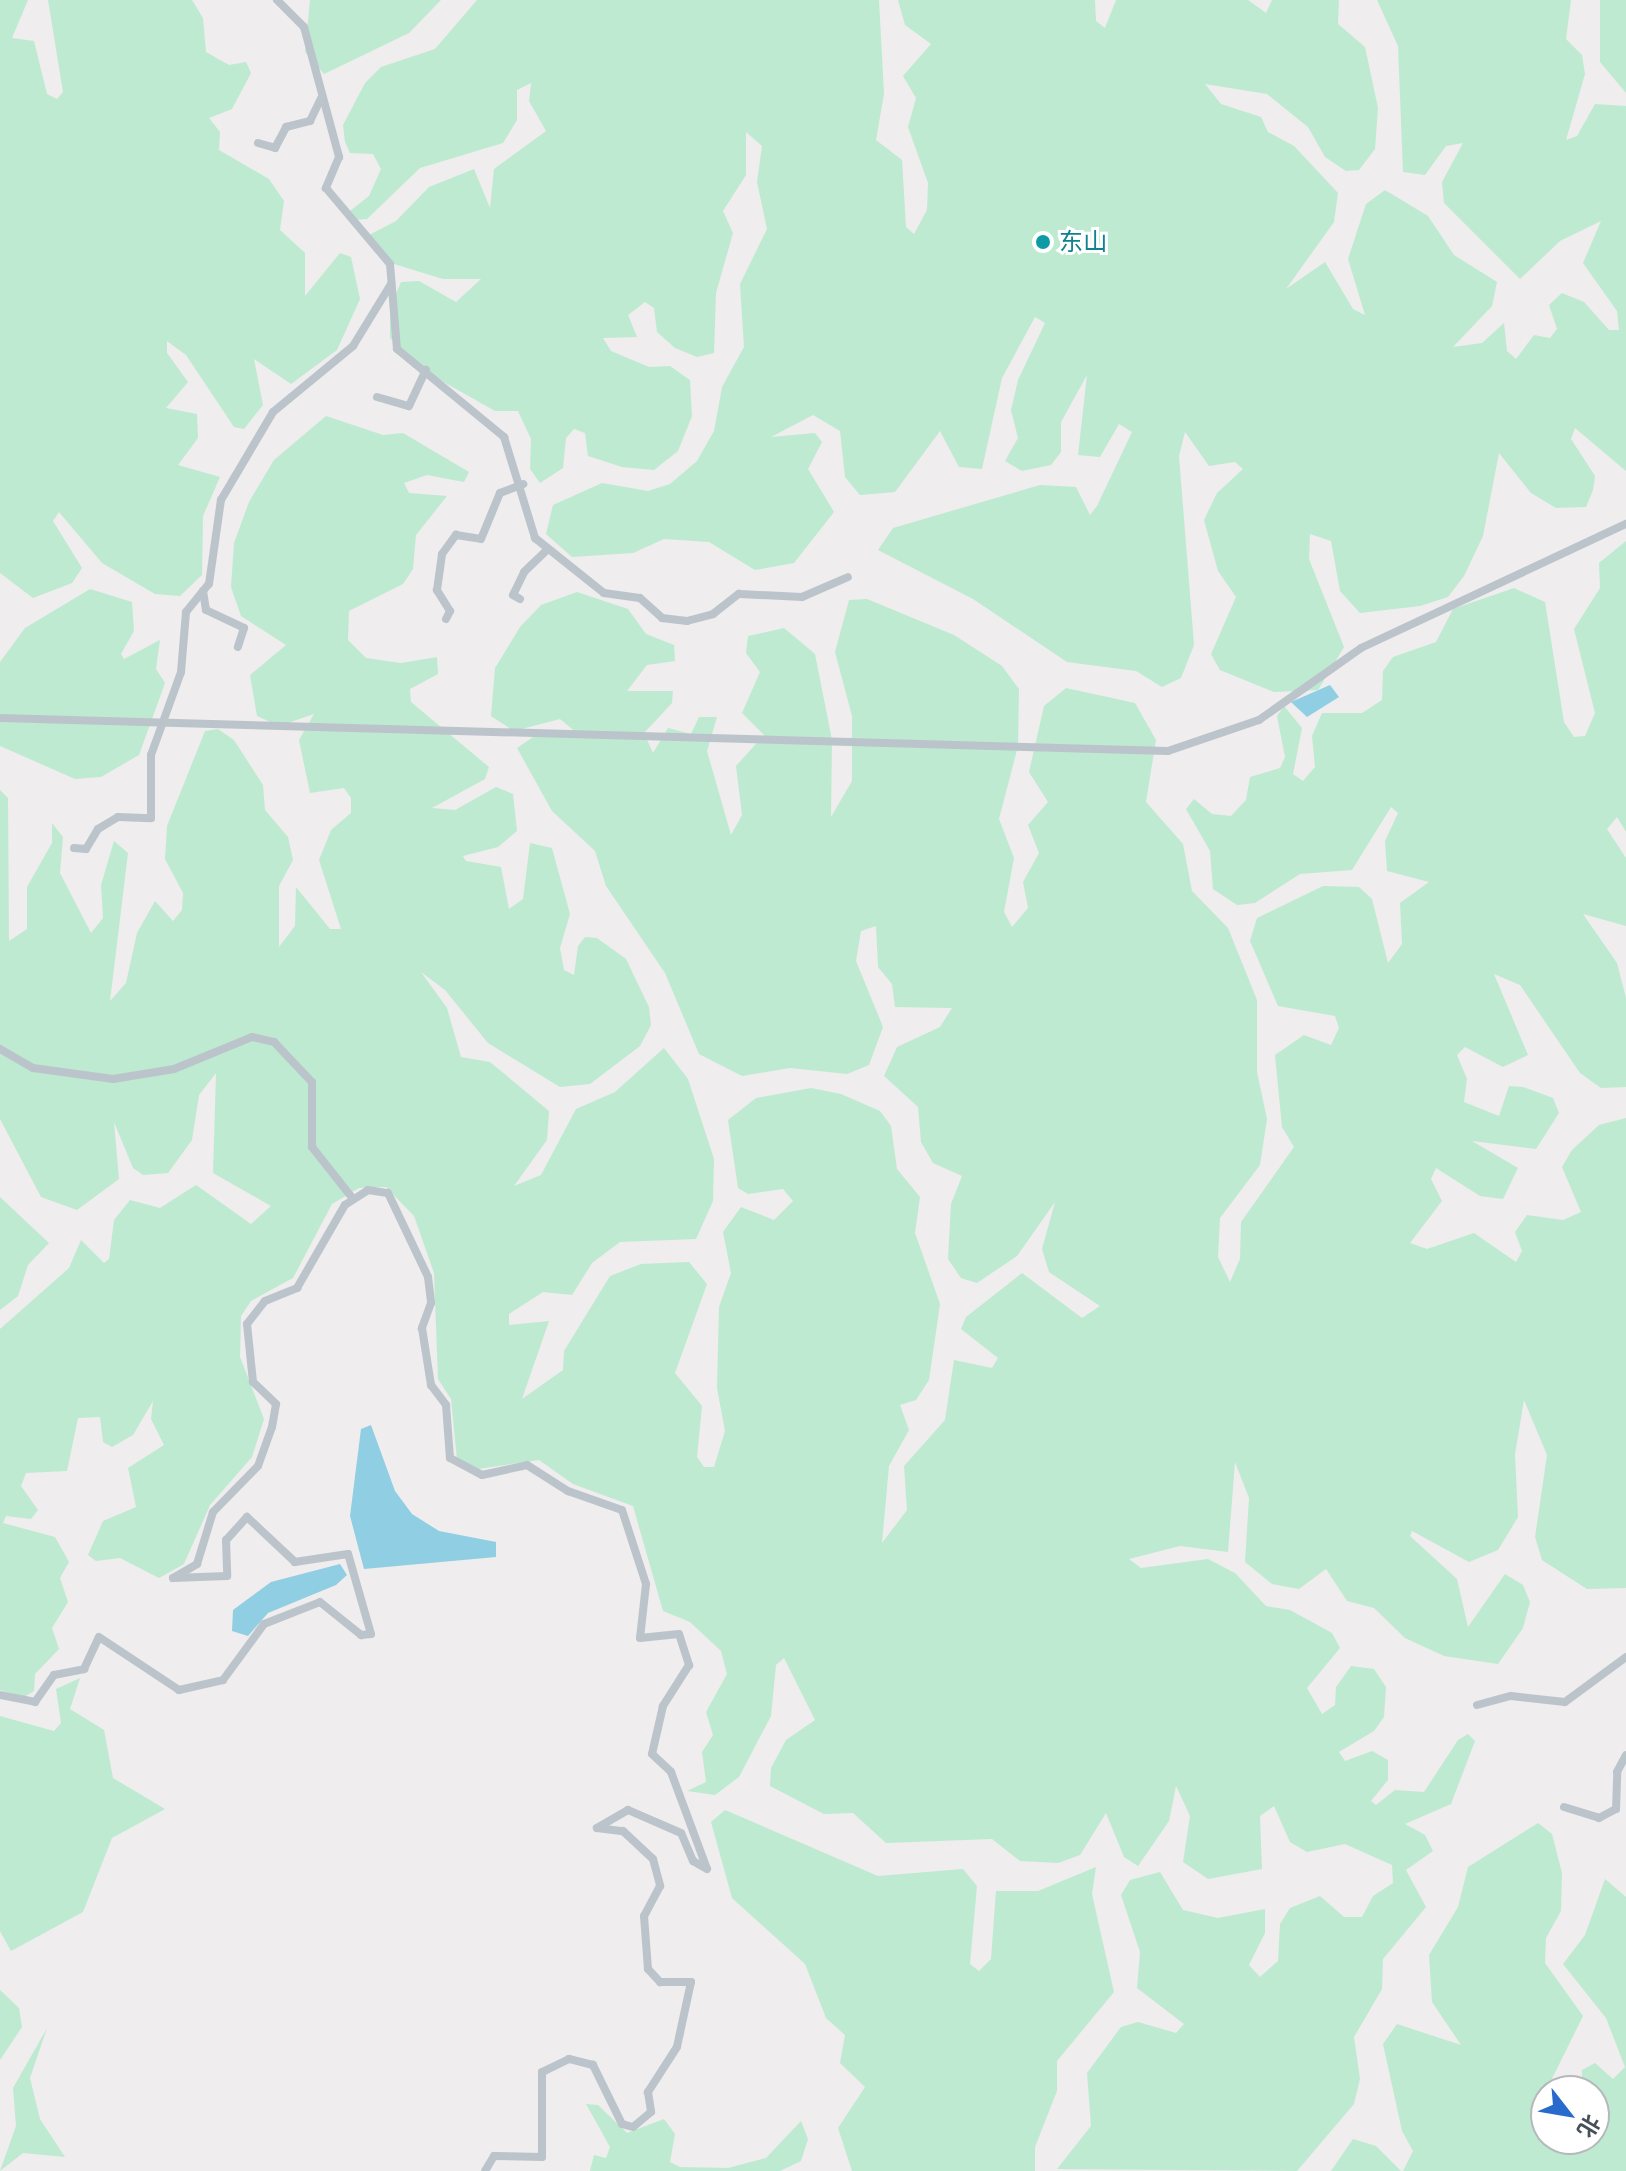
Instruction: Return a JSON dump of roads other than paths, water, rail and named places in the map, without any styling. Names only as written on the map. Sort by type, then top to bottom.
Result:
[{"type":"street","points":[[277,0],[304,27],[339,157],[326,188],[390,264],[397,349],[504,437],[523,484],[535,538],[604,593],[640,598],[662,618],[687,621],[739,594],[802,597],[848,577]]},
{"type":"street","points":[[258,143],[275,148],[286,127],[310,121],[321,98]]},
{"type":"street","points":[[74,848],[86,849],[98,829],[118,817],[151,818],[151,755],[167,723],[186,612],[203,591],[218,546],[221,500],[240,460],[273,412],[353,346],[391,284]]},
{"type":"street","points":[[377,397],[409,406],[426,370]]},
{"type":"street","points":[[446,619],[450,611],[437,590],[442,554],[456,535],[481,539],[500,493],[523,484]]},
{"type":"street","points":[[0,718],[1168,751],[1259,720],[1361,648],[1626,524]]},
{"type":"street","points":[[520,599],[513,595],[524,572],[547,550]]},
{"type":"street","points":[[203,591],[206,610],[244,628],[238,647]]},
{"type":"street","points":[[0,1049],[33,1068],[113,1079],[174,1069],[252,1037],[274,1042],[312,1082],[312,1147],[353,1199]]},
{"type":"street","points":[[0,1695],[35,1702],[54,1675],[84,1669],[99,1637],[179,1690],[223,1680],[264,1624],[320,1602],[361,1635],[371,1634],[348,1554],[295,1562],[247,1517],[226,1540],[227,1576],[173,1581],[199,1562],[213,1512],[258,1466],[272,1427],[276,1404],[255,1385],[245,1328],[261,1304],[297,1288],[331,1222],[353,1199],[375,1190],[393,1197],[421,1259],[431,1291],[422,1328],[431,1385],[446,1405],[450,1458],[482,1475],[527,1465],[568,1491],[622,1510],[648,1594],[637,1614],[640,1638],[679,1634],[689,1665],[663,1706],[652,1754],[674,1779],[707,1869],[693,1861],[681,1833],[636,1812],[619,1810],[597,1828],[623,1831],[653,1859],[660,1886],[644,1916],[648,1969],[660,1982],[691,1982],[677,2047],[650,2084],[651,2112],[633,2127],[610,2109],[589,2060],[576,2057],[544,2068],[545,2153],[494,2156],[485,2171]]},
{"type":"street","points":[[1477,1705],[1511,1696],[1565,1702],[1626,1657]]},
{"type":"street","points":[[1564,1807],[1599,1818],[1616,1809],[1617,1772],[1626,1755]]},
{"type":"water","points":[[1330,685],[1339,697],[1307,717],[1291,702]]},
{"type":"water","points":[[371,1425],[395,1491],[412,1514],[439,1531],[496,1542],[496,1557],[364,1569],[350,1516],[361,1429]]},
{"type":"water","points":[[340,1564],[347,1575],[336,1585],[268,1613],[248,1636],[232,1631],[233,1610],[271,1582]]},
{"type":"place","name":"东山","points":[[1043,242]]}]
